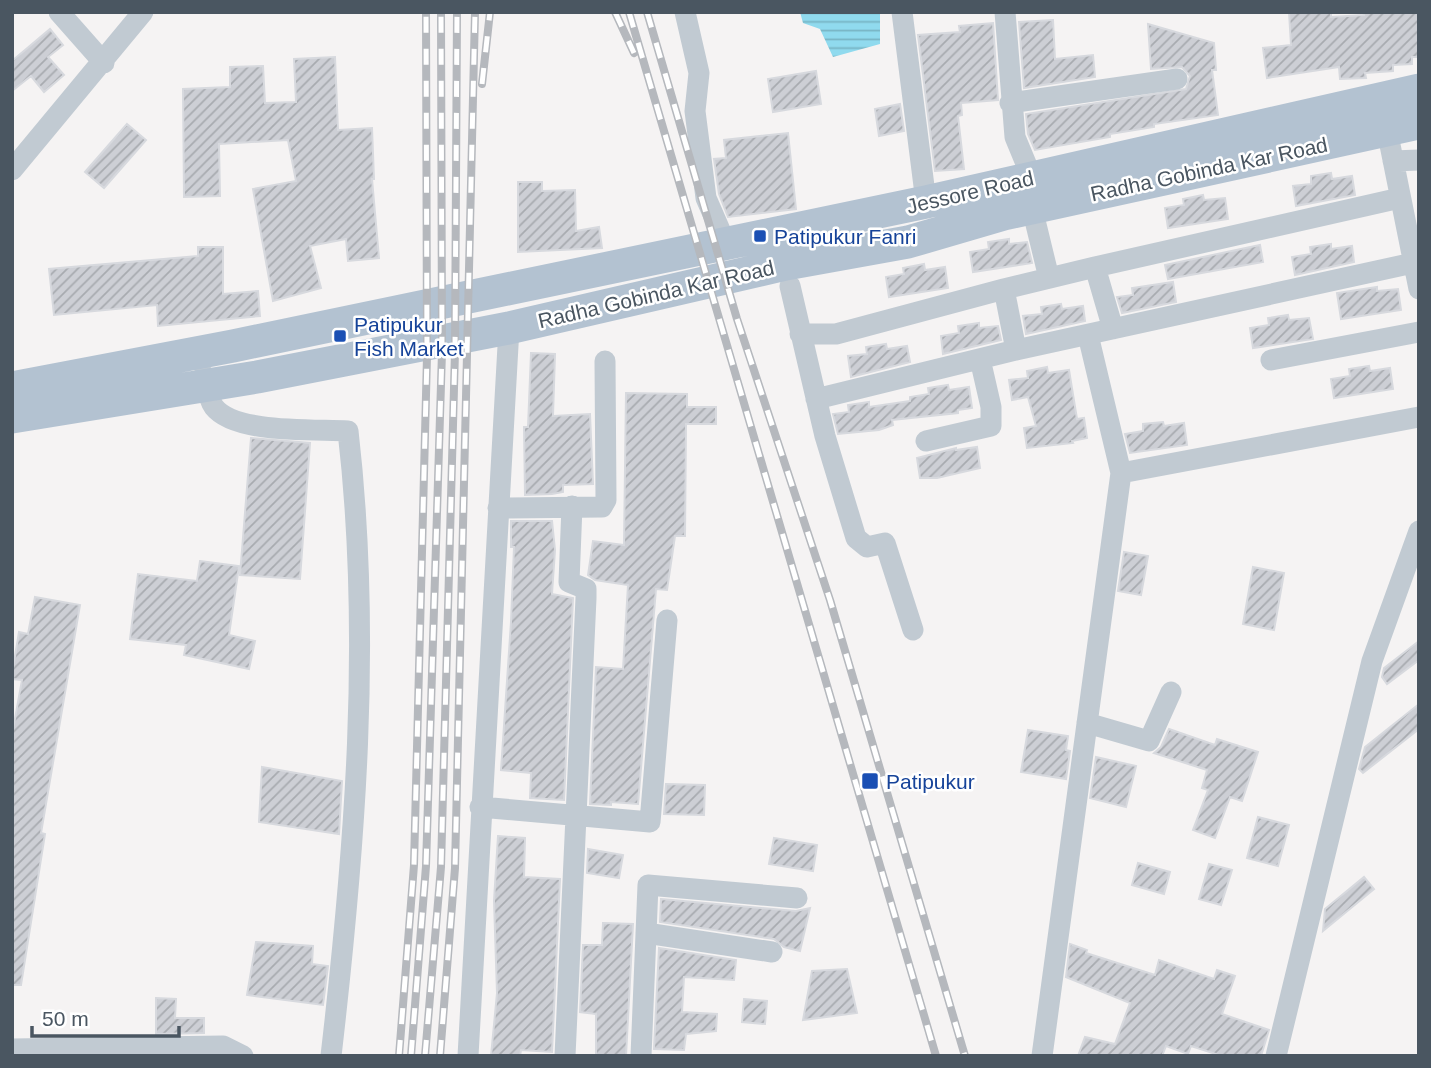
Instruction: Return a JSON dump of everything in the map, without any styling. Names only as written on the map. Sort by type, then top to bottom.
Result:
[{"type":"main road","name":"Jessore Road","points":[[12,388],[233,346],[926,202],[1019,196],[1380,97],[1419,90]]},
{"type":"main road","name":"Radha Gobinda Kar Road","points":[[12,417],[206,385],[509,328],[786,264],[908,242],[1019,196],[1390,146],[1419,123]]},
{"type":"street","points":[[59,12],[104,62]]},
{"type":"street","points":[[12,170],[143,12]]},
{"type":"street","points":[[685,12],[699,73],[695,111],[706,198],[726,244]]},
{"type":"street","points":[[902,12],[926,202]]},
{"type":"street","points":[[1005,12],[1019,196],[1049,278]]},
{"type":"street","points":[[1010,103],[1177,79]]},
{"type":"street","points":[[1380,97],[1419,289]]},
{"type":"street","points":[[1390,146],[1419,160]]},
{"type":"street","points":[[800,334],[836,334],[1049,278],[1400,198]]},
{"type":"street","points":[[816,399],[980,359],[1413,263]]},
{"type":"street","points":[[1095,267],[1113,329]]},
{"type":"street","points":[[790,286],[816,399],[856,538],[867,547],[885,543],[913,629]]},
{"type":"street","points":[[1004,289],[1016,351]]},
{"type":"street","points":[[468,1056],[509,328]]},
{"type":"street","points":[[1270,360],[1419,332]]},
{"type":"street","points":[[1042,1056],[1121,473],[1088,335]]},
{"type":"street","points":[[200,352],[206,385],[214,407],[231,419],[251,426],[348,431],[360,578],[360,661],[349,882],[331,1056]]},
{"type":"street","points":[[926,441],[990,426],[990,407],[980,359]]},
{"type":"street","points":[[498,508],[602,507],[606,500],[605,361]]},
{"type":"street","points":[[1121,473],[1419,417]]},
{"type":"street","points":[[565,1056],[586,589],[569,582],[572,506]]},
{"type":"street","points":[[1276,1056],[1372,661],[1419,531]]},
{"type":"street","points":[[481,807],[650,822],[667,620]]},
{"type":"street","points":[[1087,723],[1149,741],[1171,692]]},
{"type":"street","points":[[641,1056],[648,885],[797,898]]},
{"type":"street","points":[[646,933],[772,952]]},
{"type":"street","points":[[12,1049],[223,1046],[243,1056]]},
{"type":"water","points":[[800,12],[880,12],[880,44],[833,57],[820,29],[803,23]]},
{"type":"building","points":[[1289,12],[1331,13],[1331,17],[1364,15],[1363,12],[1419,12],[1419,57],[1412,57],[1412,64],[1393,65],[1393,71],[1365,73],[1366,78],[1340,79],[1339,67],[1267,78],[1263,48],[1291,45]]},
{"type":"building","points":[[1053,20],[1055,59],[1093,55],[1095,77],[1024,88],[1019,22]]},
{"type":"building","points":[[993,23],[998,100],[961,103],[962,115],[958,116],[964,169],[935,171],[918,35],[960,32],[959,26]]},
{"type":"building","points":[[1148,24],[1214,43],[1216,70],[1212,70],[1218,115],[1154,124],[1154,127],[1110,134],[1110,137],[1035,150],[1028,134],[1026,114],[1186,89],[1190,76],[1182,67],[1151,69]]},
{"type":"building","points":[[50,29],[63,45],[48,57],[64,75],[44,92],[31,76],[12,91],[12,61]]},
{"type":"building","points":[[335,57],[338,130],[372,128],[372,179],[379,258],[348,261],[346,239],[310,246],[321,288],[273,301],[253,189],[296,181],[288,140],[219,144],[220,196],[184,197],[183,89],[230,87],[230,67],[263,66],[265,103],[296,102],[294,59]]},
{"type":"building","points":[[816,71],[821,104],[773,112],[768,79]]},
{"type":"building","points":[[900,104],[904,131],[879,136],[875,109]]},
{"type":"building","points":[[127,124],[146,140],[104,188],[85,172]]},
{"type":"building","points":[[788,133],[796,209],[728,217],[719,194],[714,159],[726,158],[724,140]]},
{"type":"building","points":[[1331,173],[1332,179],[1352,176],[1355,195],[1296,206],[1293,186],[1311,184],[1311,176]]},
{"type":"building","points":[[518,182],[542,182],[542,191],[575,190],[576,231],[599,227],[602,248],[518,252]]},
{"type":"building","points":[[1203,195],[1204,200],[1225,198],[1228,219],[1168,228],[1165,208],[1184,205],[1183,199]]},
{"type":"building","points":[[1009,239],[1009,244],[1027,242],[1032,263],[973,272],[970,252],[989,249],[988,242]]},
{"type":"building","points":[[1331,244],[1331,249],[1352,246],[1354,262],[1295,275],[1292,257],[1311,254],[1310,247]]},
{"type":"building","points":[[1260,245],[1263,262],[1168,279],[1165,265]]},
{"type":"building","points":[[198,247],[223,247],[223,294],[258,291],[260,316],[158,326],[157,305],[54,315],[49,269],[198,256]]},
{"type":"building","points":[[924,264],[925,270],[945,267],[948,288],[889,297],[886,277],[904,274],[903,268]]},
{"type":"building","points":[[1173,282],[1176,302],[1122,313],[1117,297],[1133,295],[1132,288]]},
{"type":"building","points":[[1377,287],[1377,291],[1398,289],[1401,310],[1341,319],[1337,293]]},
{"type":"building","points":[[1061,304],[1062,309],[1083,306],[1085,321],[1026,334],[1023,316],[1042,314],[1041,307]]},
{"type":"building","points":[[1288,315],[1289,320],[1309,318],[1313,339],[1253,348],[1250,328],[1269,325],[1268,318]]},
{"type":"building","points":[[979,323],[979,328],[998,326],[1001,340],[943,354],[941,336],[959,333],[958,326]]},
{"type":"building","points":[[886,344],[887,349],[907,346],[910,362],[851,377],[848,356],[867,354],[866,347]]},
{"type":"building","points":[[531,353],[555,354],[553,416],[590,414],[593,484],[563,485],[563,492],[525,495],[524,427],[528,427]]},
{"type":"building","points":[[1369,366],[1370,371],[1390,368],[1393,389],[1334,398],[1331,379],[1350,376],[1349,369]]},
{"type":"building","points":[[1047,367],[1048,373],[1069,370],[1077,419],[1084,418],[1087,438],[1072,441],[1073,443],[1027,448],[1024,428],[1036,426],[1028,397],[1012,400],[1009,380],[1028,378],[1027,371]]},
{"type":"building","points":[[948,385],[949,390],[969,387],[972,408],[958,410],[958,413],[892,420],[893,425],[879,430],[838,434],[833,414],[849,412],[848,405],[869,402],[869,407],[910,401],[910,397],[929,394],[928,388]]},
{"type":"building","points":[[626,393],[687,394],[687,407],[716,407],[716,424],[686,424],[685,536],[675,536],[667,590],[656,589],[638,804],[590,804],[596,667],[623,669],[628,585],[595,580],[588,575],[593,541],[624,545]]},
{"type":"building","points":[[1163,422],[1164,426],[1184,423],[1187,445],[1130,453],[1125,434],[1143,431],[1143,424]]},
{"type":"building","points":[[251,438],[310,443],[300,579],[240,575]]},
{"type":"building","points":[[977,447],[980,468],[937,478],[920,478],[917,458],[956,448]]},
{"type":"building","points":[[511,521],[552,521],[555,550],[552,594],[573,598],[564,800],[530,798],[531,773],[501,770],[511,622],[514,547],[511,547]]},
{"type":"building","points":[[1124,552],[1148,556],[1141,595],[1118,591]]},
{"type":"building","points":[[200,561],[239,566],[229,635],[255,641],[249,669],[184,655],[186,645],[130,639],[138,574],[197,581]]},
{"type":"building","points":[[1253,567],[1284,573],[1274,630],[1243,624]]},
{"type":"building","points":[[35,597],[80,605],[41,833],[45,834],[21,985],[12,985],[12,735],[22,680],[12,679],[12,674],[19,632],[28,634]]},
{"type":"building","points":[[1419,641],[1419,660],[1387,684],[1382,677],[1384,668]]},
{"type":"building","points":[[1419,704],[1419,729],[1363,773],[1359,769],[1365,747]]},
{"type":"building","points":[[1169,729],[1215,745],[1217,739],[1258,752],[1242,801],[1230,797],[1215,838],[1193,830],[1208,790],[1202,788],[1207,770],[1154,753],[1161,747]]},
{"type":"building","points":[[1028,730],[1068,736],[1066,750],[1070,751],[1066,779],[1021,772]]},
{"type":"building","points":[[1096,757],[1136,766],[1126,807],[1090,798]]},
{"type":"building","points":[[262,767],[342,781],[339,834],[259,822]]},
{"type":"building","points":[[666,784],[705,785],[704,815],[664,814]]},
{"type":"building","points":[[1258,817],[1289,825],[1278,866],[1247,858]]},
{"type":"building","points":[[498,836],[525,838],[524,877],[560,879],[552,1052],[521,1050],[520,1056],[491,1056],[497,993],[494,901]]},
{"type":"building","points":[[774,838],[817,845],[813,871],[769,864]]},
{"type":"building","points":[[588,849],[623,855],[619,878],[587,873]]},
{"type":"building","points":[[1138,863],[1170,872],[1164,894],[1132,885]]},
{"type":"building","points":[[1209,864],[1232,870],[1221,905],[1199,899]]},
{"type":"building","points":[[1364,877],[1374,889],[1323,931],[1325,909]]},
{"type":"building","points":[[661,899],[796,911],[810,908],[800,951],[784,947],[774,939],[660,922]]},
{"type":"building","points":[[603,923],[633,924],[626,1056],[596,1056],[596,1014],[580,1012],[583,945],[602,945]]},
{"type":"building","points":[[256,942],[313,946],[312,964],[328,966],[323,1005],[247,995]]},
{"type":"building","points":[[1070,944],[1087,950],[1086,953],[1155,975],[1159,960],[1214,979],[1217,970],[1235,976],[1222,1014],[1269,1030],[1261,1056],[1222,1056],[1191,1046],[1188,1054],[1166,1046],[1162,1056],[1078,1056],[1085,1037],[1115,1044],[1130,1003],[1066,977]]},
{"type":"building","points":[[659,948],[736,960],[734,980],[684,977],[682,1012],[717,1014],[716,1031],[686,1034],[684,1050],[654,1049]]},
{"type":"building","points":[[847,969],[857,1013],[803,1020],[812,971]]},
{"type":"building","points":[[156,998],[176,999],[175,1018],[204,1018],[204,1033],[156,1034]]},
{"type":"building","points":[[744,999],[767,1001],[765,1024],[742,1022]]},
{"type":"railway","points":[[399,1056],[414,865],[427,356],[426,12]]},
{"type":"railway","points":[[411,1056],[426,866],[442,352],[441,12]]},
{"type":"railway","points":[[425,1056],[441,867],[455,351],[457,12]]},
{"type":"railway","points":[[440,1056],[455,868],[475,12]]},
{"type":"railway","points":[[482,84],[490,12]]},
{"type":"railway","points":[[615,12],[634,53]]},
{"type":"railway","points":[[629,12],[936,1056]]},
{"type":"railway","points":[[647,12],[737,319],[830,600],[965,1056]]},
{"type":"place","name":"Patipukur Fanri","points":[[760,236]]},
{"type":"place","name":"Patipukur Fish Market","points":[[340,336]]},
{"type":"place","name":"Patipukur","points":[[870,781]]}]
